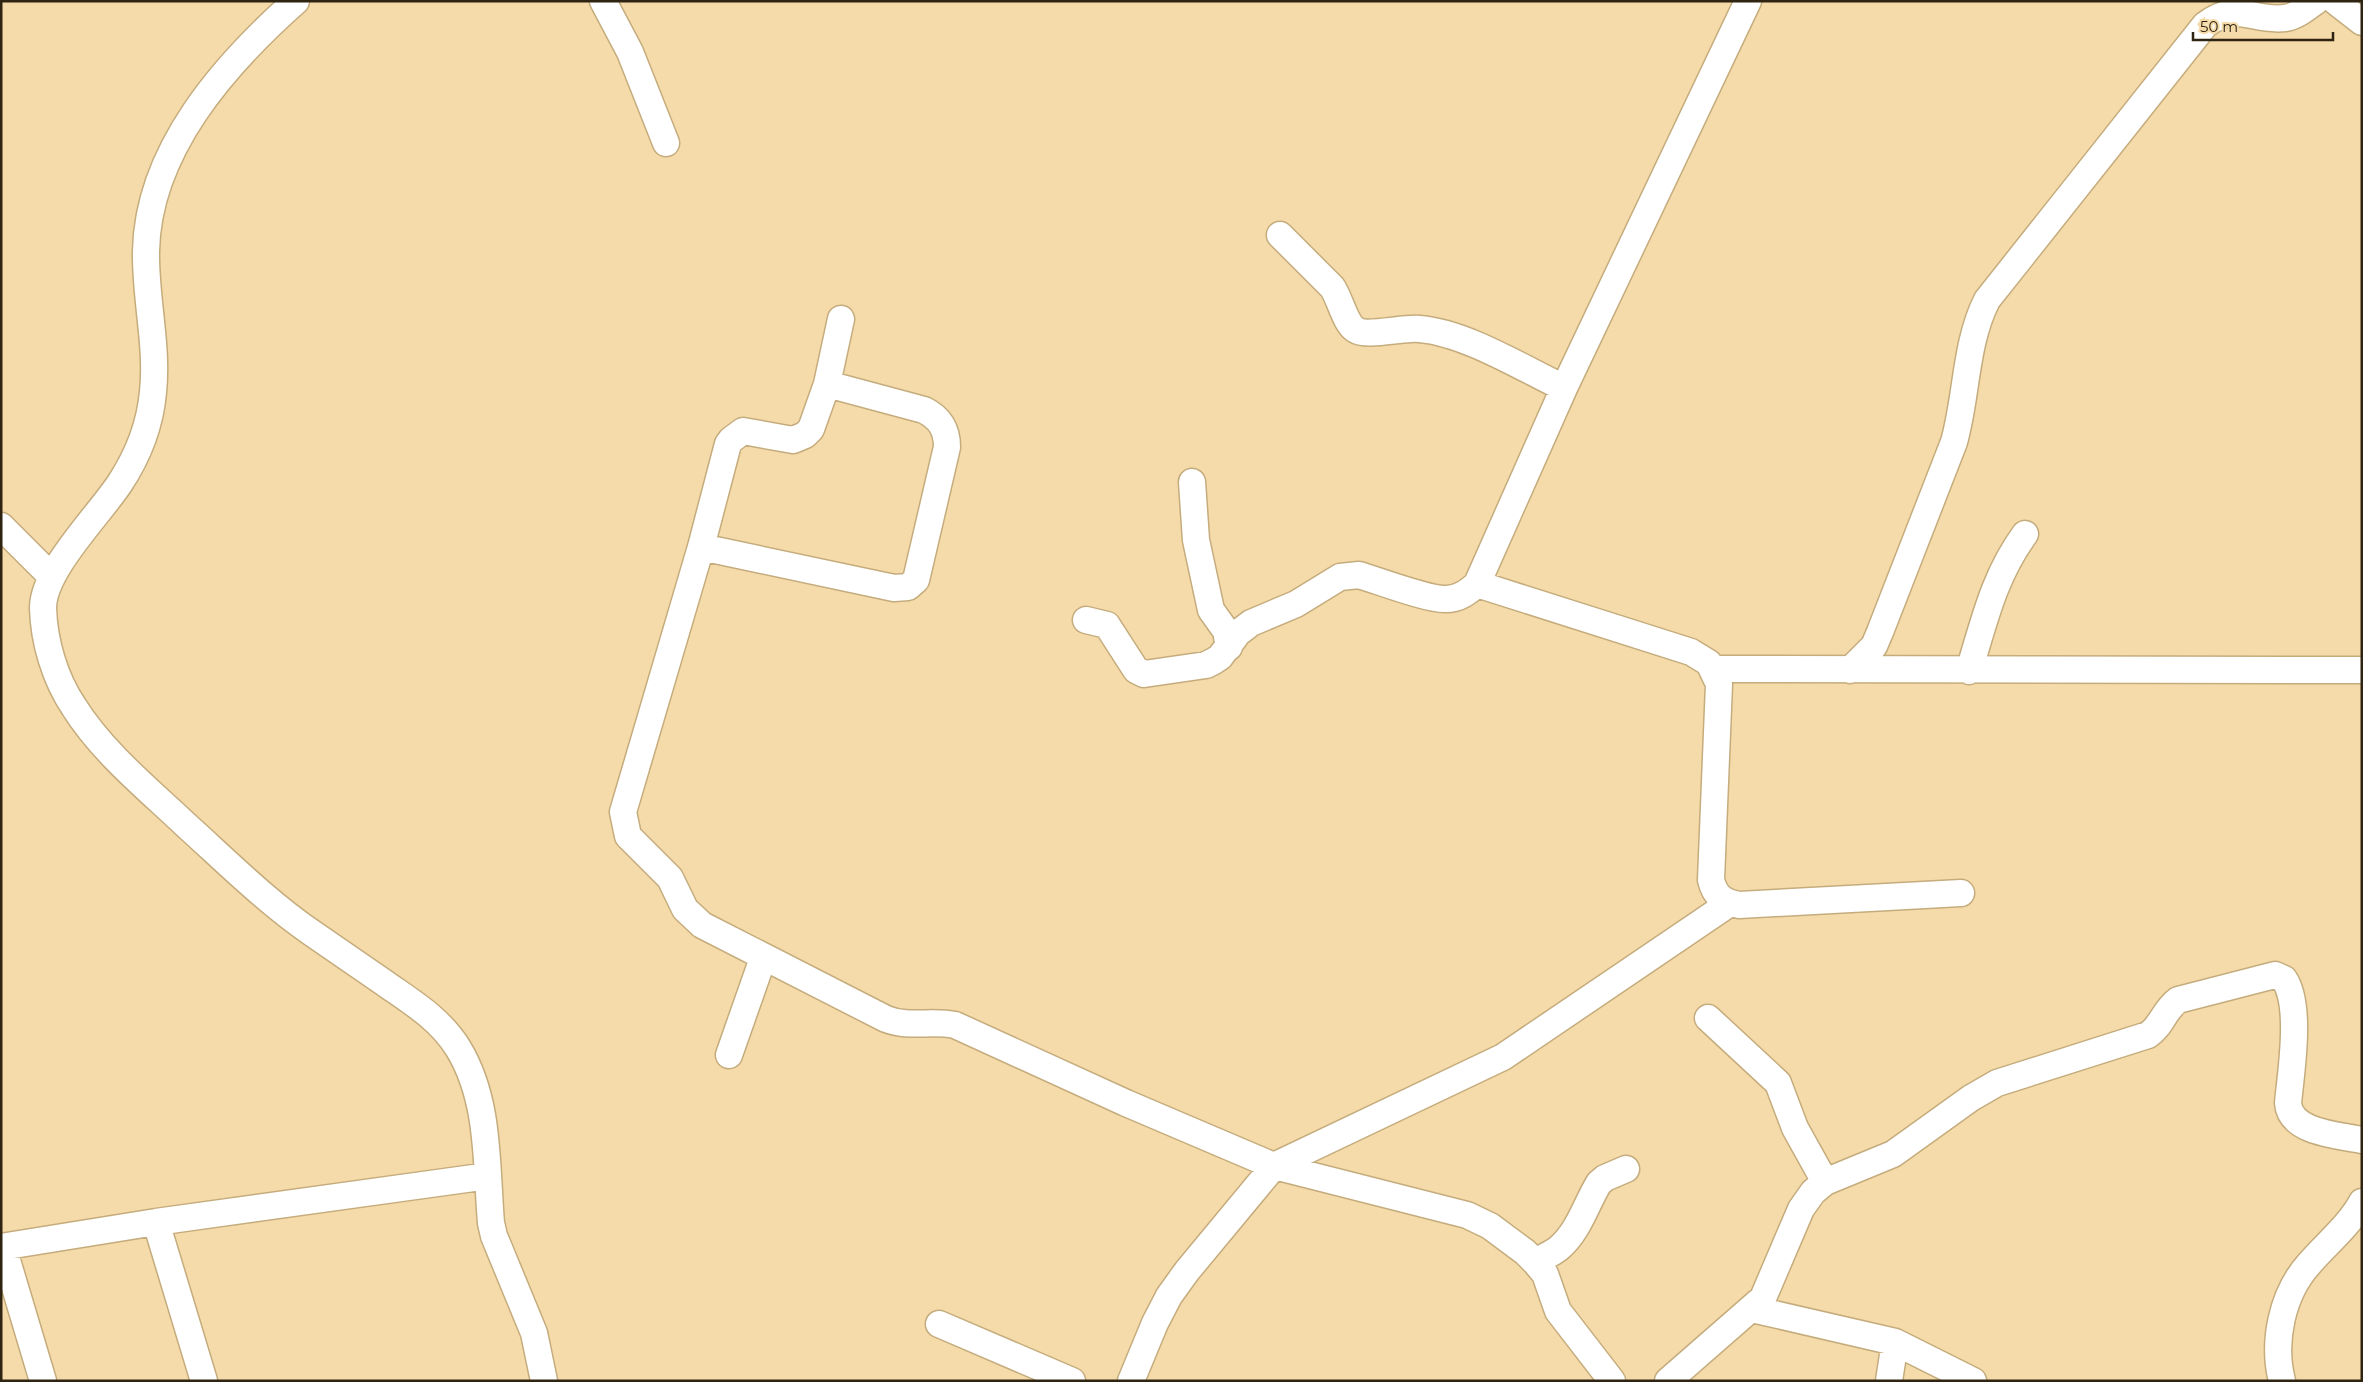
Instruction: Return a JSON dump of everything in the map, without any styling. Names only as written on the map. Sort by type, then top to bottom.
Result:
[{"type":"street","points":[[296,1],[260,34],[208,91],[182,134],[162,175],[151,209],[146,250],[155,370],[149,424],[137,455],[119,485],[51,576],[43,601],[44,629],[55,668],[73,706],[133,776],[271,903],[433,1017],[447,1032],[468,1066],[479,1100],[488,1176],[491,1223],[494,1236],[534,1333],[544,1381]]},
{"type":"street","points":[[603,1],[630,52],[666,143]]},
{"type":"street","points":[[1086,620],[1100,622],[1110,628],[1136,670],[1144,674],[1206,665],[1220,657],[1238,634],[1251,623],[1291,607],[1346,575],[1359,575],[1439,599],[1458,597],[1477,584],[1564,388],[1748,1]]},
{"type":"street","points":[[1850,670],[1874,646],[1954,442],[1962,414],[1975,332],[1980,315],[1991,294],[2205,25],[2215,17],[2230,12],[2287,18],[2316,1]]},
{"type":"street","points":[[2335,1],[2362,22]]},
{"type":"street","points":[[1280,235],[1332,287],[1338,295],[1350,324],[1356,330],[1363,332],[1408,328],[1442,333],[1462,340],[1564,388]]},
{"type":"street","points":[[842,319],[827,384],[815,422],[805,436],[793,440],[784,440],[743,431],[730,440],[702,546],[624,812],[628,836],[670,878],[685,909],[702,926],[896,1023],[907,1025],[939,1023],[955,1025],[1126,1104],[1274,1166],[1467,1215],[1490,1226],[1526,1252],[1545,1274],[1558,1311],[1612,1381]]},
{"type":"street","points":[[702,546],[894,588],[908,587],[916,580],[947,447],[945,429],[933,414],[924,410],[827,384]]},
{"type":"street","points":[[1192,482],[1196,540],[1211,610],[1226,631],[1229,646]]},
{"type":"street","points":[[1,526],[51,576]]},
{"type":"street","points":[[1969,670],[1999,577],[2010,554],[2025,534]]},
{"type":"street","points":[[1477,584],[1697,654],[1714,669],[1719,684],[1719,692],[1711,880],[1717,894],[1730,903],[1739,905],[1961,893]]},
{"type":"street","points":[[1714,669],[2362,670]]},
{"type":"street","points":[[1131,1381],[1154,1322],[1169,1296],[1187,1271],[1274,1166],[1503,1057],[1730,903]]},
{"type":"street","points":[[729,1055],[763,958]]},
{"type":"street","points":[[1668,1381],[1752,1309],[1768,1290],[1801,1209],[1813,1192],[1825,1182],[1893,1154],[1971,1098],[1997,1082],[2148,1035],[2159,1025],[2171,1005],[2178,1000],[2275,975],[2284,979],[2289,989],[2294,1027],[2288,1103],[2290,1113],[2299,1124],[2305,1127],[2362,1140]]},
{"type":"street","points":[[1708,1018],[1778,1083],[1795,1128],[1825,1182]]},
{"type":"street","points":[[1535,1262],[1554,1252],[1567,1240],[1599,1183],[1605,1178],[1626,1169]]},
{"type":"street","points":[[43,1381],[2,1247],[156,1222],[488,1176]]},
{"type":"street","points":[[2282,1381],[2279,1370],[2279,1338],[2290,1294],[2307,1266],[2352,1217],[2362,1202]]},
{"type":"street","points":[[156,1222],[204,1381]]},
{"type":"street","points":[[1752,1309],[1895,1342],[1973,1381]]},
{"type":"street","points":[[939,1324],[1072,1381]]},
{"type":"street","points":[[1889,1381],[1895,1342]]}]
